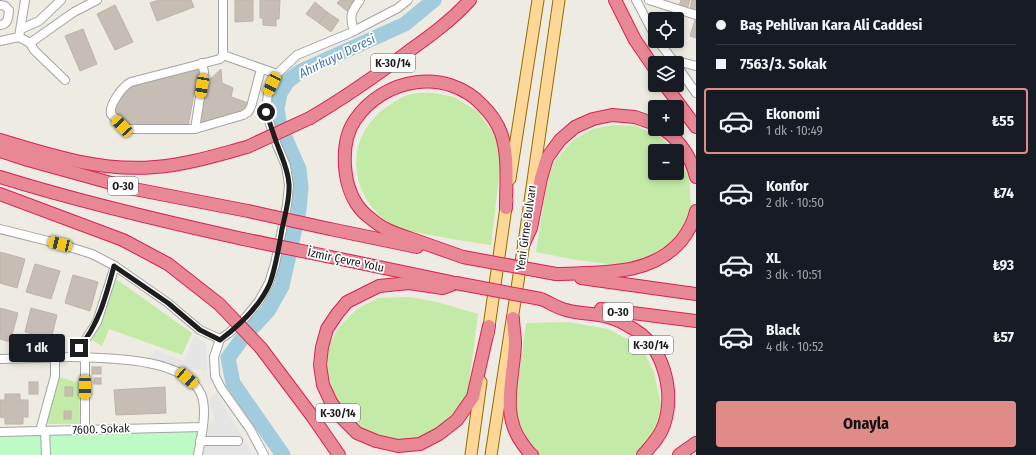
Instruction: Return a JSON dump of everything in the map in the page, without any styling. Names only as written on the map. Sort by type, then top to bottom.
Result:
[{"type":"highway","name":"K-30/14","points":[[0,140],[45,153],[92,164],[122,167],[161,166],[188,162],[247,147],[310,118],[344,98],[427,38],[462,9],[470,0]]},
{"type":"highway","points":[[615,0],[636,40],[648,58]]},
{"type":"highway","name":"K-30/14","points":[[463,257],[385,229],[364,213],[355,200],[350,190],[345,173],[344,156],[348,136],[354,121],[368,103],[385,91],[409,83],[436,82],[455,86],[476,98],[494,117],[502,134],[506,162],[506,208]]},
{"type":"highway","points":[[670,92],[696,127]]},
{"type":"highway","points":[[524,243],[531,228],[540,178],[547,158],[560,140],[574,127],[593,119],[612,115],[635,117],[648,122]]},
{"type":"highway","points":[[671,136],[685,152],[696,177]]},
{"type":"highway","name":"O-30","points":[[0,151],[129,188],[248,211],[463,257]]},
{"type":"highway","name":"İzmir Çevre Yolu","points":[[0,177],[134,215],[243,239],[541,299],[614,311],[696,321]]},
{"type":"highway","name":"K-30/14","points":[[0,194],[123,240],[168,264],[219,304],[261,348],[339,455]]},
{"type":"highway","points":[[463,257],[556,274],[616,272],[646,266],[674,249],[685,235],[695,216],[696,210]]},
{"type":"highway","name":"O-30","points":[[556,274],[601,282],[696,294]]},
{"type":"highway","name":"K-30/14","points":[[456,283],[442,288],[409,283],[379,286],[347,302],[327,329],[322,347],[320,365],[323,385],[331,402],[341,417],[357,433],[376,441],[398,446],[420,444],[439,434],[457,420],[473,397],[489,326]]},
{"type":"highway","name":"K-30/14","points":[[541,299],[565,310],[608,317],[632,327],[648,340],[663,363],[668,384],[668,408],[664,426],[655,442],[643,455]]},
{"type":"highway","points":[[513,318],[515,343],[510,409],[512,423],[518,437],[532,455]]},
{"type":"highway","points":[[679,455],[696,443]]},
{"type":"main road","name":"Yeni Girne Bulvarı","points":[[471,455],[506,208],[538,0]]},
{"type":"main road","name":"Yeni Girne Bulvarı","points":[[491,455],[513,318],[559,0]]},
{"type":"street","points":[[20,33],[25,0]]},
{"type":"street","points":[[0,41],[20,33],[39,21],[61,0]]},
{"type":"street","points":[[30,43],[74,12],[97,0]]},
{"type":"street","points":[[223,0],[223,55],[220,59],[131,82],[124,87],[110,109],[112,116],[127,129],[195,129],[242,115],[248,112],[251,107],[261,69]]},
{"type":"street","points":[[354,31],[350,20],[352,10],[360,0]]},
{"type":"street","points":[[264,455],[250,429],[221,388],[215,376],[214,357],[220,340],[246,317],[259,301],[269,283],[275,264],[288,205],[289,185],[286,166],[266,112],[268,93],[277,74],[297,55],[354,31],[398,8],[408,0]]},
{"type":"street","points":[[636,0],[648,23]]},
{"type":"street","points":[[649,0],[696,15]]},
{"type":"street","points":[[0,5],[5,6],[9,10],[7,21],[4,25],[0,25]]},
{"type":"street","points":[[20,33],[30,43],[34,50],[65,80]]},
{"type":"street","points":[[663,48],[670,56]]},
{"type":"street","points":[[223,55],[277,74]]},
{"type":"street","points":[[195,129],[204,72],[202,63]]},
{"type":"street","points":[[684,64],[696,66]]},
{"type":"street","points":[[684,76],[696,93]]},
{"type":"street","points":[[0,229],[60,244],[92,254],[114,266],[168,303],[200,330],[220,340]]},
{"type":"street","points":[[72,357],[97,322],[114,266]]},
{"type":"street","points":[[46,455],[42,431],[55,376],[55,357]]},
{"type":"street","points":[[0,359],[55,357],[117,359],[160,365],[178,372],[195,386],[201,395],[204,406],[198,455]]},
{"type":"street","points":[[85,358],[85,430]]},
{"type":"street","name":"7600. Sokak","points":[[0,432],[202,427]]},
{"type":"street","points":[[200,441],[238,441]]},
{"type":"green space","points":[[417,93],[434,93],[454,97],[477,111],[493,132],[499,148],[500,168],[491,245],[416,232],[394,226],[376,212],[366,197],[359,182],[356,165],[358,149],[363,133],[373,119],[388,106],[406,96]]},
{"type":"green space","points":[[614,125],[636,126],[648,132],[648,136],[660,137],[667,144],[648,144],[648,180],[684,180],[684,166],[689,177],[691,210],[680,237],[651,260],[625,266],[576,260],[536,252],[548,178],[555,161],[572,141],[592,129]]},
{"type":"green space","points":[[116,279],[192,333],[182,355],[109,329],[102,346],[92,340]]},
{"type":"green space","points":[[410,297],[437,302],[478,314],[468,391],[460,409],[446,425],[416,440],[385,439],[359,428],[345,413],[329,389],[327,367],[329,345],[339,327],[357,309],[378,298]]},
{"type":"green space","points":[[568,322],[608,329],[631,341],[645,354],[654,372],[661,405],[655,432],[647,446],[637,455],[540,455],[531,448],[518,420],[516,399],[526,323]]},
{"type":"green space","points":[[60,377],[79,383],[80,424],[42,424]]},
{"type":"green space","points":[[198,429],[194,455],[0,455],[0,434]]},
{"type":"shaded area","points":[[195,336],[206,344],[207,371],[178,367],[149,358],[156,350],[184,361]]},
{"type":"shaded area","points":[[216,392],[253,455],[204,455],[208,429],[214,417],[209,401]]},
{"type":"building","points":[[159,0],[191,0],[194,7],[157,21],[150,3]]},
{"type":"building","points":[[235,0],[253,0],[253,21],[235,22]]},
{"type":"building","points":[[260,0],[280,0],[279,19],[276,19],[276,26],[263,25],[263,18],[260,18]]},
{"type":"building","points":[[340,0],[355,0],[347,11],[337,3]]},
{"type":"building","points":[[681,0],[690,0],[687,9],[679,6]]},
{"type":"building","points":[[692,0],[696,0],[696,9],[690,8]]},
{"type":"building","points":[[315,2],[327,12],[319,23],[306,14]]},
{"type":"building","points":[[115,5],[133,42],[115,50],[97,14]]},
{"type":"building","points":[[327,12],[339,20],[331,32],[319,23]]},
{"type":"building","points":[[695,20],[696,21],[696,38],[690,36]]},
{"type":"building","points":[[83,29],[97,64],[80,71],[65,36]]},
{"type":"building","points":[[199,68],[188,126],[127,126],[112,113],[125,89]]},
{"type":"building","points":[[221,69],[222,83],[233,88],[231,97],[248,103],[246,110],[199,124],[204,85]]},
{"type":"building","points":[[0,252],[25,259],[17,288],[0,283]]},
{"type":"building","points":[[35,264],[60,271],[51,299],[26,292]]},
{"type":"building","points":[[73,275],[98,282],[90,311],[65,303]]},
{"type":"building","points":[[0,308],[18,313],[10,342],[0,339]]},
{"type":"building","points":[[31,308],[57,315],[51,339],[25,332]]},
{"type":"building","points":[[92,367],[101,367],[101,374],[92,374]]},
{"type":"building","points":[[94,378],[101,378],[101,384],[94,384]]},
{"type":"building","points":[[29,382],[38,382],[38,394],[29,394]]},
{"type":"building","points":[[65,387],[73,387],[73,396],[65,396]]},
{"type":"building","points":[[165,387],[166,413],[116,415],[114,390]]},
{"type":"building","points":[[5,394],[20,394],[20,400],[28,400],[28,417],[23,417],[23,424],[5,424],[5,418],[0,417],[0,400],[5,400]]},
{"type":"building","points":[[64,411],[71,411],[71,419],[64,419]]},
{"type":"waterway","name":"Ahırkuyu Deresi","points":[[283,455],[233,383],[228,358],[241,340],[268,311],[282,286],[299,210],[301,187],[299,169],[280,126],[277,109],[280,93],[288,81],[301,71],[405,24],[434,0]]},
{"type":"route","points":[[79,348],[97,322],[114,266],[168,303],[200,330],[220,340],[246,317],[259,301],[269,283],[275,264],[288,205],[289,185],[286,166],[266,112]]}]
